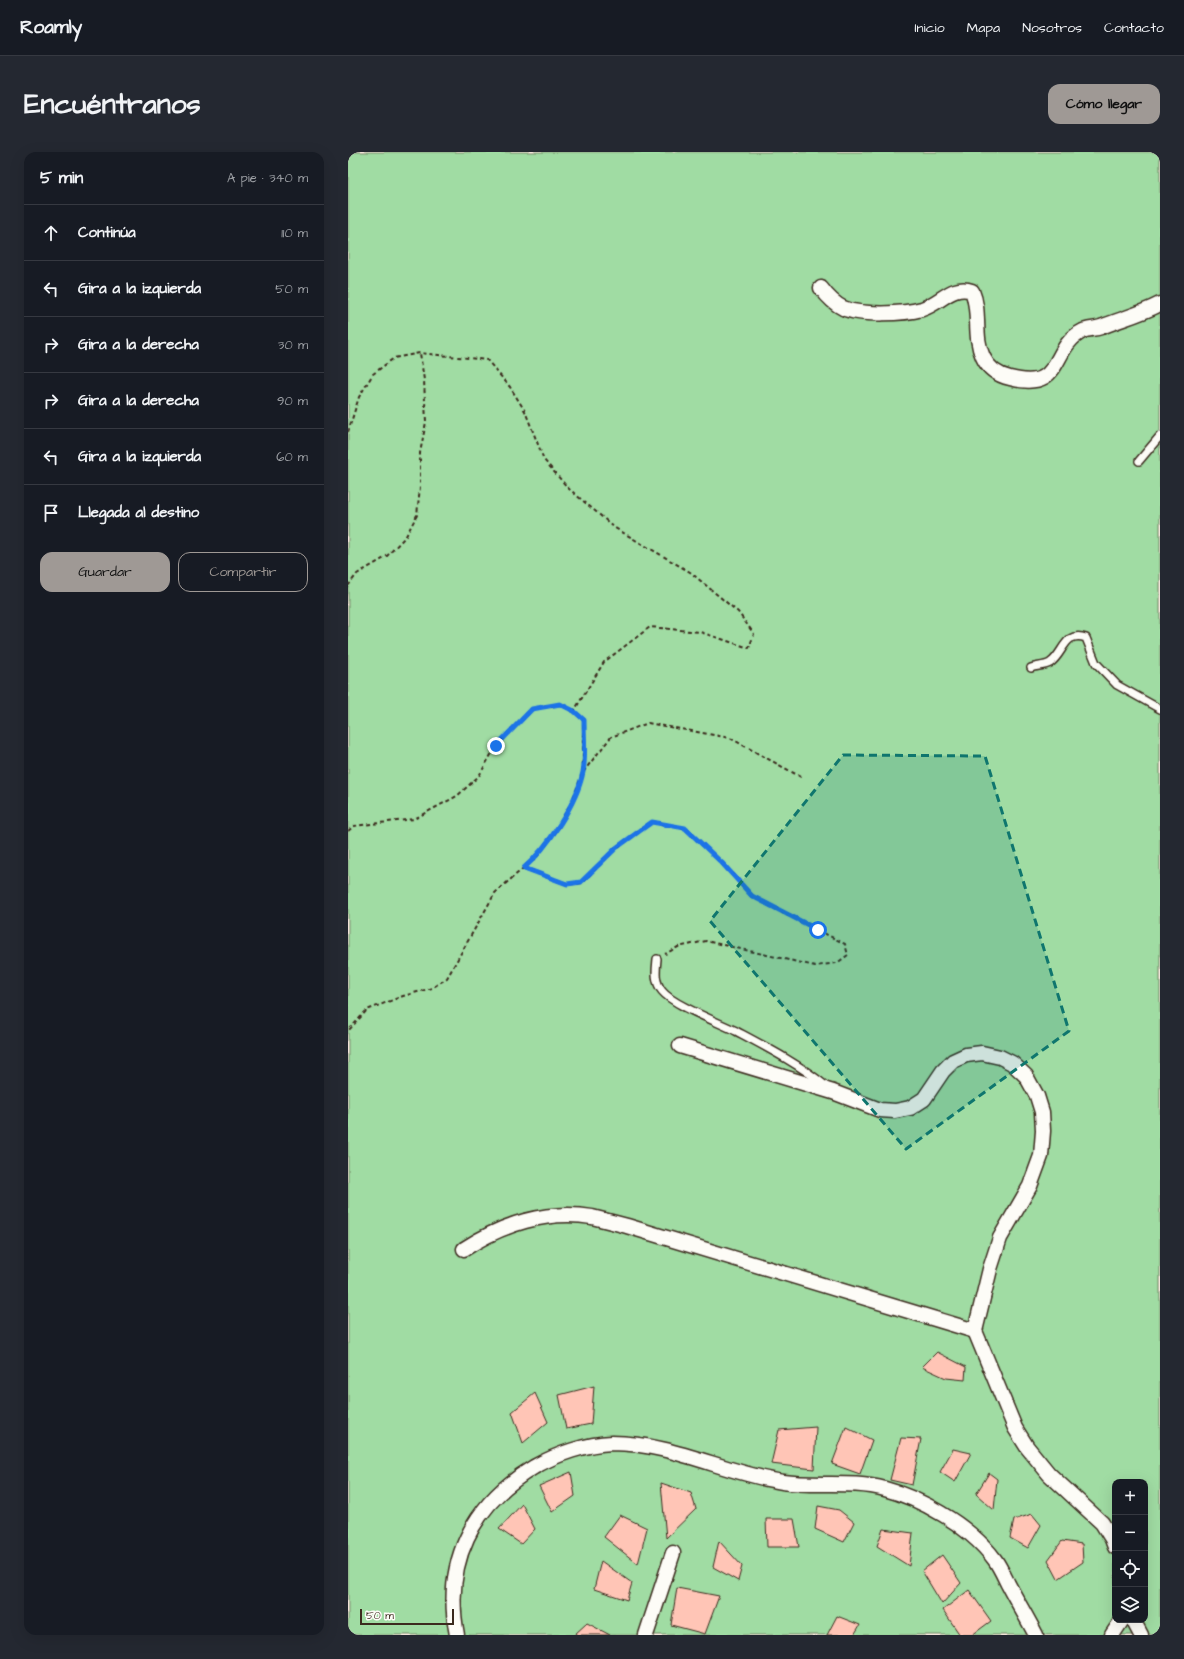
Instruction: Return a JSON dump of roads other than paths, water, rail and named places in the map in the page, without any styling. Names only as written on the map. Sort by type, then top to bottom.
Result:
[{"type":"street","points":[[821,288],[828,298],[844,308],[863,312],[898,312],[922,309],[934,304],[953,291],[963,288],[972,292],[975,299],[976,332],[982,356],[990,369],[1003,377],[1024,382],[1035,382],[1048,376],[1071,340],[1084,331],[1141,314],[1160,304]]},
{"type":"street","points":[[680,1046],[833,1092],[880,1110],[895,1111],[910,1108],[924,1099],[943,1071],[953,1060],[966,1055],[982,1053],[1000,1057],[1012,1063],[1026,1076],[1037,1096],[1042,1112],[1043,1131],[1041,1156],[1030,1186],[1000,1238],[990,1269],[975,1330],[1015,1428],[1027,1447],[1049,1474],[1102,1523],[1112,1539]]},
{"type":"street","points":[[464,1249],[499,1229],[526,1220],[556,1216],[590,1217],[628,1226],[975,1330]]},
{"type":"street","points":[[457,1635],[452,1600],[459,1554],[468,1533],[482,1510],[516,1478],[549,1459],[579,1448],[612,1443],[675,1452],[738,1472],[784,1482],[883,1488],[914,1500],[943,1515],[975,1539],[995,1560],[1036,1635]]},
{"type":"street","points":[[646,1635],[673,1553]]},
{"type":"street","points":[[1112,1635],[1120,1623]]},
{"type":"street","points":[[1135,1623],[1141,1635]]},
{"type":"lane","points":[[1139,461],[1160,436]]},
{"type":"lane","points":[[1031,668],[1050,663],[1071,638],[1078,636],[1086,638],[1096,663],[1117,685],[1160,709]]},
{"type":"lane","points":[[657,959],[655,976],[662,991],[676,1001],[738,1032],[812,1074],[833,1092]]}]
